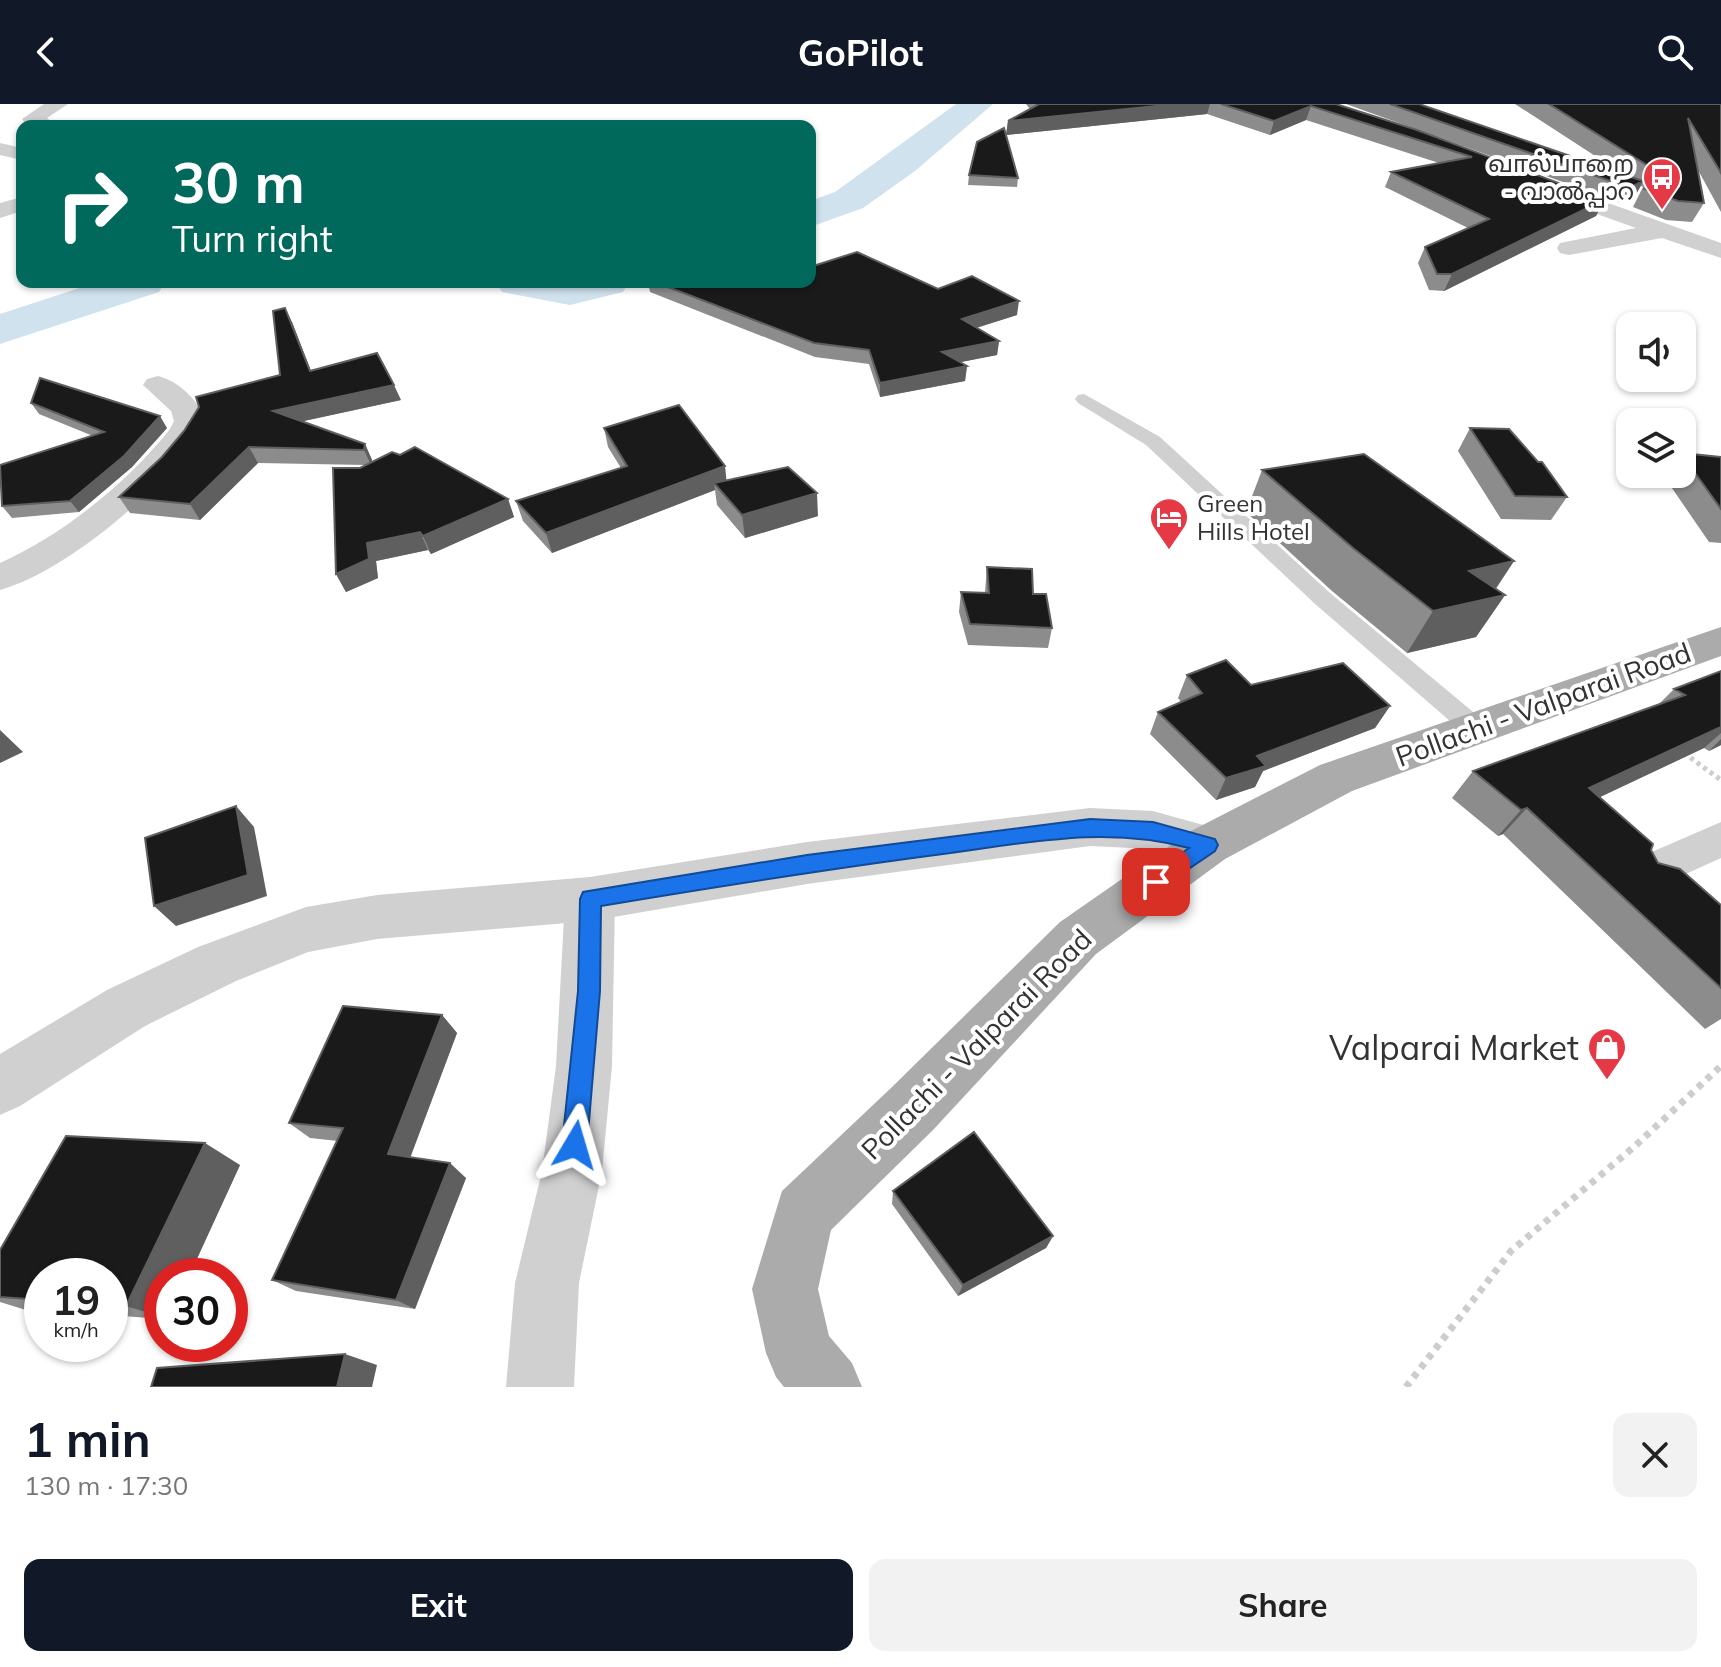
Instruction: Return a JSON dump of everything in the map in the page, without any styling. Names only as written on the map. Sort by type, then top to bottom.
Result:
[{"type":"main road","name":"Pollachi - Valparai Road","points":[[828,1387],[800,1353],[785,1289],[804,1213],[912,1109],[1078,938],[1208,845],[1336,778],[1721,641]]},
{"type":"street","points":[[34,120],[32,119],[58,104]]},
{"type":"street","points":[[1518,177],[1721,251]]},
{"type":"street","points":[[1569,248],[1663,231]]},
{"type":"street","points":[[0,578],[52,554],[73,539],[123,497],[184,433],[190,421],[185,407],[158,385]]},
{"type":"street","points":[[0,1086],[126,1008],[217,964],[306,930],[377,917],[590,899],[807,863],[1090,827],[1153,830],[1208,845]]},
{"type":"street","points":[[1649,876],[1721,839]]},
{"type":"street","points":[[540,1387],[547,1283],[572,1171],[584,1066],[590,899]]},
{"type":"lane","points":[[1084,399],[1153,441],[1322,598],[1475,728]]},
{"type":"path","points":[[1682,752],[1721,780]]},
{"type":"path","points":[[1406,1387],[1511,1251],[1635,1146],[1721,1066]]},
{"type":"building","points":[[1039,104],[1176,104],[1008,121]]},
{"type":"building","points":[[1221,104],[1336,104],[1417,130],[1604,200],[1452,274],[1437,274],[1425,247],[1489,219],[1391,172],[1472,157],[1311,106],[1274,121]]},
{"type":"building","points":[[1390,104],[1419,104],[1643,181],[1630,188]]},
{"type":"building","points":[[1549,104],[1721,104],[1721,173],[1688,118],[1704,203],[1678,201],[1644,189],[1653,169]]},
{"type":"building","points":[[1004,128],[1018,178],[969,175],[977,142]]},
{"type":"building","points":[[857,252],[938,289],[972,276],[1019,301],[962,319],[999,341],[942,352],[967,366],[880,383],[869,350],[814,343],[671,288],[816,288],[816,265]]},
{"type":"building","points":[[285,308],[310,371],[377,353],[394,385],[273,411],[365,444],[364,450],[249,447],[190,504],[119,497],[162,457],[184,431],[199,407],[196,397],[280,375],[273,311]]},
{"type":"building","points":[[40,378],[160,416],[124,456],[70,501],[2,506],[0,465],[104,432],[31,403]]},
{"type":"building","points":[[679,405],[725,466],[546,533],[516,501],[627,466],[604,428]]},
{"type":"building","points":[[1470,428],[1509,429],[1538,462],[1542,462],[1567,497],[1515,496]]},
{"type":"building","points":[[415,447],[508,499],[423,536],[420,532],[367,543],[369,559],[336,574],[333,468],[360,468],[392,452],[400,455]]},
{"type":"building","points":[[1364,454],[1514,561],[1469,571],[1505,595],[1433,611],[1262,470]]},
{"type":"building","points":[[1696,454],[1721,457],[1721,509],[1696,474]]},
{"type":"building","points":[[788,467],[817,493],[742,515],[714,483]]},
{"type":"building","points":[[987,567],[1032,569],[1033,594],[1046,594],[1052,628],[970,624],[961,592],[989,593]]},
{"type":"building","points":[[1226,660],[1251,685],[1343,663],[1390,706],[1257,756],[1266,766],[1226,778],[1158,712],[1202,693],[1187,675]]},
{"type":"building","points":[[1721,671],[1721,727],[1589,788],[1653,844],[1651,850],[1658,863],[1680,869],[1721,905],[1721,988],[1527,808],[1521,810],[1473,771],[1685,695],[1674,689]]},
{"type":"building","points":[[236,806],[248,875],[154,906],[145,838]]},
{"type":"building","points":[[343,1006],[442,1015],[388,1154],[450,1163],[396,1300],[272,1280],[343,1128],[289,1123]]},
{"type":"building","points":[[974,1132],[1053,1236],[963,1285],[893,1191]]},
{"type":"building","points":[[66,1136],[205,1143],[149,1258],[144,1258],[144,1269],[128,1302],[128,1258],[24,1258],[24,1299],[0,1297],[0,1250]]},
{"type":"building","points":[[345,1354],[337,1387],[151,1387],[157,1368]]},
{"type":"waterway","points":[[816,213],[849,200],[977,104]]},
{"type":"waterway","points":[[0,330],[125,288]]},
{"type":"waterway","points":[[553,288],[570,291],[582,288]]},
{"type":"place","name":"வால்பாறை - വാൽപ്പാറ","points":[[1662,211]]},
{"type":"place","name":"Green Hills Hotel","points":[[1169,551]]},
{"type":"place","name":"Valparai Market","points":[[1607,1081]]},
{"type":"route","points":[[575,1145],[589,991],[590,899],[807,863],[1090,827],[1153,830],[1208,845],[1156,882]]}]
